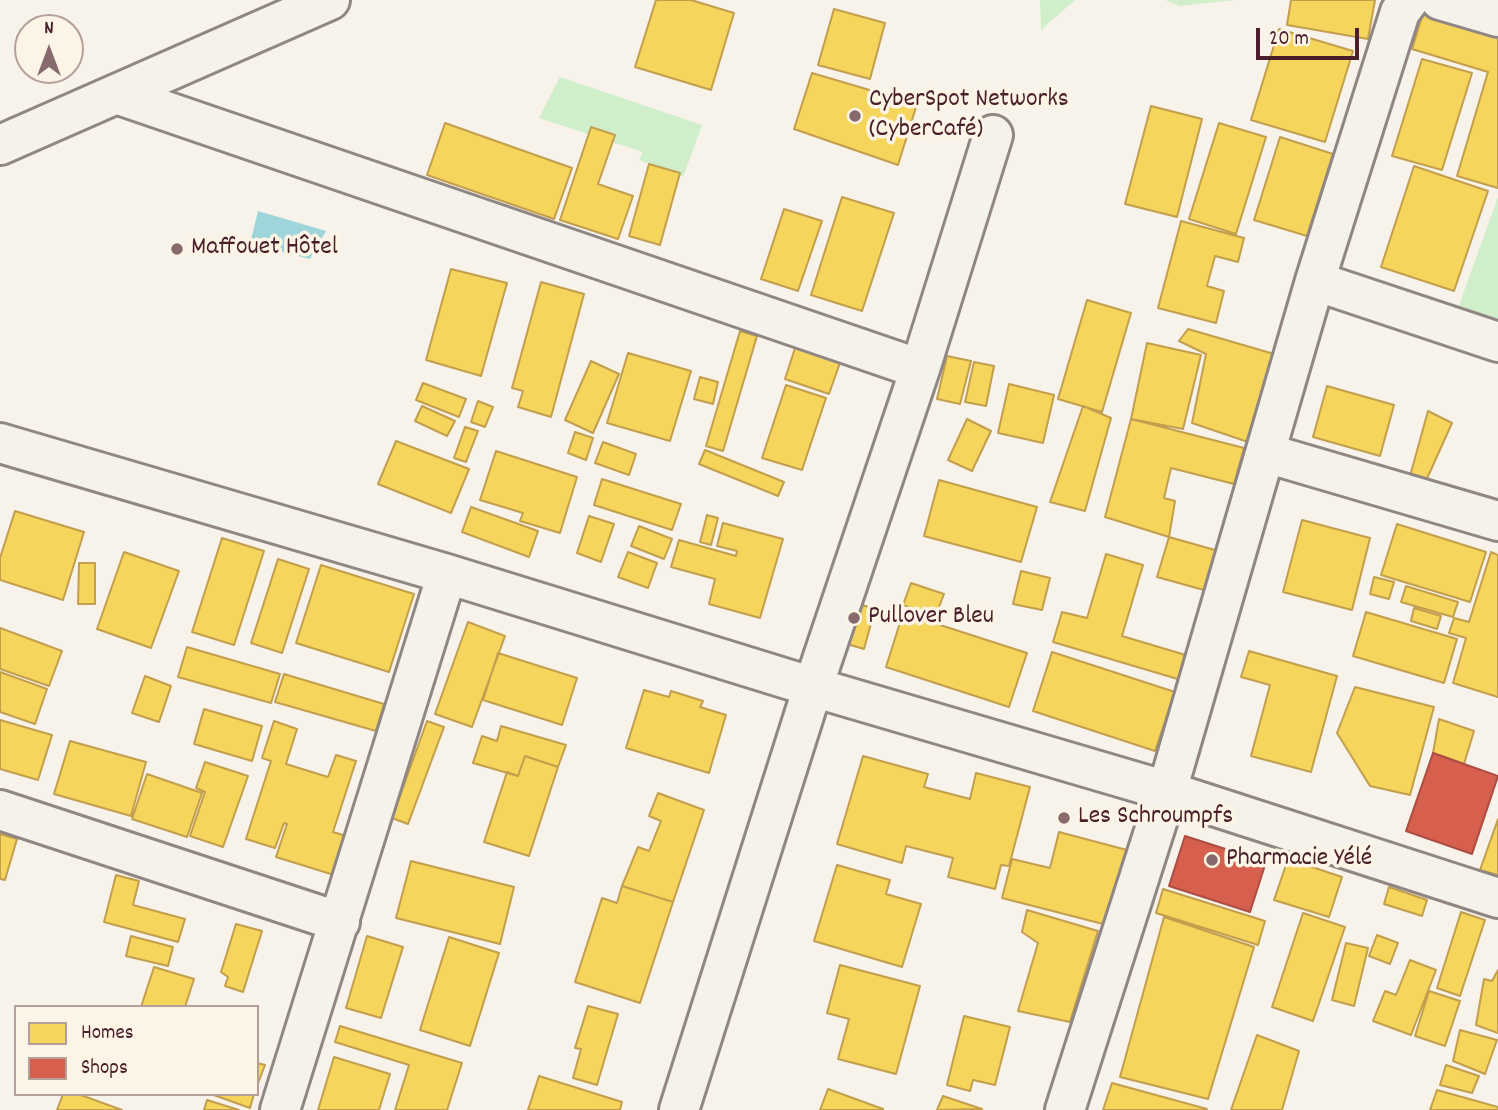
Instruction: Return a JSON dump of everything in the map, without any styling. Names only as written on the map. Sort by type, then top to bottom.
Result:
[{"type":"street","points":[[0,145],[330,0]]},
{"type":"street","points":[[1065,1110],[1167,790],[1315,281],[1400,12],[1409,0]]},
{"type":"street","points":[[1440,0],[1498,17]]},
{"type":"street","points":[[119,95],[920,369]]},
{"type":"street","points":[[679,1110],[813,687],[920,369],[993,135]]},
{"type":"street","points":[[1315,281],[1498,342]]},
{"type":"street","points":[[0,443],[447,574],[813,687],[1167,790],[1498,898]]},
{"type":"street","points":[[1266,453],[1498,522]]},
{"type":"street","points":[[280,1110],[447,574]]},
{"type":"street","points":[[0,810],[340,922]]},
{"type":"green space","points":[[1040,0],[1075,0],[1041,30]]},
{"type":"green space","points":[[1165,0],[1235,0],[1180,6]]},
{"type":"green space","points":[[560,77],[702,125],[683,177],[639,160],[643,152],[539,118]]},
{"type":"green space","points":[[1498,197],[1498,334],[1454,319]]},
{"type":"water","points":[[258,211],[326,231],[310,259],[250,244]]},
{"type":"building: Homes","points":[[656,0],[691,0],[734,13],[711,90],[635,67]]},
{"type":"building: Homes","points":[[1291,0],[1375,0],[1368,39],[1287,25]]},
{"type":"building: Homes","points":[[1426,4],[1498,25],[1498,188],[1457,176],[1488,72],[1412,49]]},
{"type":"building: Homes","points":[[834,9],[885,23],[870,79],[818,65]]},
{"type":"building: Homes","points":[[1279,29],[1353,51],[1325,142],[1251,120]]},
{"type":"building: Homes","points":[[1422,59],[1472,73],[1442,170],[1392,156]]},
{"type":"building: Homes","name":"CyberSpot Networks (CyberCafé)","points":[[812,73],[917,104],[898,165],[794,129]]},
{"type":"building: Homes","points":[[1151,106],[1202,119],[1177,217],[1125,204]]},
{"type":"building: Homes","points":[[445,123],[572,168],[554,219],[427,175]]},
{"type":"building: Homes","points":[[1219,123],[1266,137],[1236,234],[1189,219]]},
{"type":"building: Homes","points":[[591,127],[615,135],[598,184],[633,196],[618,239],[560,220]]},
{"type":"building: Homes","points":[[1280,137],[1333,154],[1307,236],[1254,220]]},
{"type":"building: Homes","points":[[649,164],[680,173],[660,245],[629,236]]},
{"type":"building: Homes","points":[[1414,166],[1488,191],[1454,291],[1381,267]]},
{"type":"building: Homes","points":[[842,197],[894,213],[862,311],[811,295]]},
{"type":"building: Homes","points":[[784,209],[822,221],[798,291],[761,279]]},
{"type":"building: Homes","points":[[1181,221],[1244,238],[1238,262],[1215,256],[1207,286],[1224,291],[1216,323],[1158,308]]},
{"type":"building: Homes","points":[[451,269],[507,283],[481,376],[426,360]]},
{"type":"building: Homes","points":[[541,282],[584,294],[551,417],[518,407],[523,391],[512,388]]},
{"type":"building: Homes","points":[[1087,300],[1131,313],[1102,412],[1058,399]]},
{"type":"building: Homes","points":[[1188,329],[1281,356],[1251,443],[1192,423],[1206,354],[1179,341]]},
{"type":"building: Homes","points":[[740,331],[757,336],[723,451],[706,446]]},
{"type":"building: Homes","points":[[1147,343],[1201,355],[1183,429],[1131,419]]},
{"type":"building: Homes","points":[[796,345],[841,360],[829,394],[785,379]]},
{"type":"building: Homes","points":[[628,353],[691,371],[670,441],[607,423]]},
{"type":"building: Homes","points":[[947,356],[971,361],[960,404],[937,399]]},
{"type":"building: Homes","points":[[591,361],[619,374],[593,433],[565,420]]},
{"type":"building: Homes","points":[[974,362],[994,366],[986,406],[965,402]]},
{"type":"building: Homes","points":[[700,377],[718,382],[713,404],[694,399]]},
{"type":"building: Homes","points":[[423,383],[466,399],[459,417],[416,400]]},
{"type":"building: Homes","points":[[1009,384],[1054,395],[1043,443],[998,433]]},
{"type":"building: Homes","points":[[786,385],[826,398],[802,470],[762,458]]},
{"type":"building: Homes","points":[[1327,386],[1394,405],[1380,456],[1313,437]]},
{"type":"building: Homes","points":[[478,401],[493,407],[485,427],[471,422]]},
{"type":"building: Homes","points":[[422,406],[455,421],[447,436],[415,421]]},
{"type":"building: Homes","points":[[1083,406],[1111,418],[1085,511],[1050,502]]},
{"type":"building: Homes","points":[[1428,411],[1452,423],[1425,483],[1410,476]]},
{"type":"building: Homes","points":[[967,419],[991,431],[972,471],[948,460]]},
{"type":"building: Homes","points":[[1131,419],[1244,448],[1234,484],[1171,468],[1164,498],[1175,501],[1169,537],[1105,517]]},
{"type":"building: Homes","points":[[465,427],[478,431],[466,462],[454,458]]},
{"type":"building: Homes","points":[[575,432],[593,438],[586,460],[568,453]]},
{"type":"building: Homes","points":[[396,441],[469,469],[451,513],[378,484]]},
{"type":"building: Homes","points":[[603,442],[636,454],[629,475],[595,463]]},
{"type":"building: Homes","points":[[705,450],[784,482],[778,496],[699,464]]},
{"type":"building: Homes","points":[[496,451],[577,477],[560,533],[520,521],[523,513],[480,500]]},
{"type":"building: Homes","points":[[602,479],[681,504],[672,530],[594,505]]},
{"type":"building: Homes","points":[[939,480],[1037,507],[1021,562],[924,536]]},
{"type":"building: Homes","points":[[471,507],[538,531],[529,557],[462,532]]},
{"type":"building: Homes","points":[[15,511],[84,532],[63,600],[0,580],[0,558]]},
{"type":"building: Homes","points":[[707,515],[718,518],[711,545],[700,542]]},
{"type":"building: Homes","points":[[589,516],[614,524],[601,562],[577,553]]},
{"type":"building: Homes","points":[[1302,520],[1370,538],[1352,610],[1283,592]]},
{"type":"building: Homes","points":[[723,523],[783,539],[760,618],[709,604],[715,579],[671,567],[679,540],[736,556],[737,551],[717,546]]},
{"type":"building: Homes","points":[[1397,524],[1486,552],[1470,602],[1381,575]]},
{"type":"building: Homes","points":[[639,526],[672,539],[664,559],[631,546]]},
{"type":"building: Homes","points":[[1169,537],[1222,552],[1211,592],[1157,577]]},
{"type":"building: Homes","points":[[222,538],[264,551],[234,645],[192,632]]},
{"type":"building: Homes","points":[[124,552],[179,571],[151,648],[97,629]]},
{"type":"building: Homes","points":[[628,552],[657,563],[648,588],[618,577]]},
{"type":"building: Homes","points":[[1491,552],[1498,555],[1498,697],[1453,683],[1466,638],[1449,633],[1454,618],[1469,622]]},
{"type":"building: Homes","points":[[1106,554],[1143,565],[1122,636],[1189,656],[1181,680],[1053,642],[1062,612],[1087,618]]},
{"type":"building: Homes","points":[[278,559],[309,569],[282,653],[251,643]]},
{"type":"building: Homes","points":[[79,563],[95,563],[95,604],[78,604]]},
{"type":"building: Homes","points":[[321,565],[414,594],[389,672],[296,643]]},
{"type":"building: Homes","points":[[1021,571],[1050,578],[1042,610],[1013,604]]},
{"type":"building: Homes","points":[[1374,577],[1394,582],[1389,599],[1370,594]]},
{"type":"building: Homes","points":[[911,583],[944,594],[935,617],[903,605]]},
{"type":"building: Homes","points":[[1406,586],[1458,602],[1453,617],[1401,602]]},
{"type":"building: Homes","points":[[859,604],[875,609],[864,649],[847,644]]},
{"type":"building: Homes","points":[[1414,608],[1441,616],[1437,629],[1411,621]]},
{"type":"building: Homes","points":[[1366,612],[1457,639],[1444,683],[1353,656]]},
{"type":"building: Homes","points":[[903,613],[1027,653],[1009,707],[886,667]]},
{"type":"building: Homes","points":[[468,622],[505,636],[472,727],[435,714]]},
{"type":"building: Homes","points":[[0,628],[62,651],[49,686],[0,669]]},
{"type":"building: Homes","points":[[187,647],[280,674],[271,703],[178,677]]},
{"type":"building: Homes","points":[[1249,651],[1337,676],[1311,772],[1251,756],[1270,685],[1241,677]]},
{"type":"building: Homes","points":[[1052,652],[1175,692],[1155,751],[1033,711]]},
{"type":"building: Homes","points":[[498,653],[577,678],[562,725],[483,700]]},
{"type":"building: Homes","points":[[0,672],[47,689],[35,724],[0,712]]},
{"type":"building: Homes","points":[[284,674],[384,704],[376,731],[275,702]]},
{"type":"building: Homes","points":[[145,676],[171,686],[159,722],[132,713]]},
{"type":"building: Homes","points":[[1355,687],[1434,707],[1410,795],[1370,786],[1337,733]]},
{"type":"building: Homes","points":[[644,690],[669,697],[671,691],[703,701],[700,707],[726,715],[709,773],[626,748]]},
{"type":"building: Homes","points":[[204,709],[262,726],[252,761],[194,744]]},
{"type":"building: Homes","points":[[1439,719],[1474,731],[1464,764],[1433,753]]},
{"type":"building: Homes","points":[[0,720],[52,735],[38,780],[0,769]]},
{"type":"building: Homes","points":[[274,721],[297,729],[286,764],[328,777],[336,755],[356,761],[333,832],[346,836],[334,875],[276,857],[287,824],[284,823],[275,848],[246,839],[271,761],[262,758]]},
{"type":"building: Homes","points":[[427,721],[444,727],[408,824],[392,818]]},
{"type":"building: Homes","points":[[501,726],[566,745],[558,767],[525,756],[518,776],[473,763],[482,736],[497,741]]},
{"type":"building: Homes","points":[[70,741],[146,762],[131,816],[54,794]]},
{"type":"building: Homes","points":[[525,756],[558,767],[529,856],[484,842],[507,772],[518,776]]},
{"type":"building: Homes","points":[[863,756],[928,774],[924,787],[970,799],[976,773],[1030,787],[1009,866],[1001,865],[995,889],[948,877],[953,858],[906,846],[902,863],[837,844]]},
{"type":"building: Homes","points":[[205,762],[248,776],[223,847],[190,836],[205,792],[196,788]]},
{"type":"building: Homes","points":[[147,774],[202,793],[187,837],[132,819]]},
{"type":"building: Homes","points":[[658,793],[704,810],[673,902],[622,886],[638,847],[649,851],[661,821],[649,816]]},
{"type":"building: Homes","points":[[1498,819],[1498,875],[1480,870]]},
{"type":"building: Homes","points":[[1059,832],[1127,850],[1107,925],[1002,898],[1012,859],[1050,868]]},
{"type":"building: Homes","points":[[0,834],[17,839],[5,880],[0,879]]},
{"type":"building: Homes","points":[[1288,859],[1342,877],[1329,917],[1274,900]]},
{"type":"building: Homes","points":[[411,861],[514,887],[500,944],[396,918]]},
{"type":"building: Homes","points":[[837,865],[890,880],[886,894],[921,904],[902,967],[814,941]]},
{"type":"building: Homes","points":[[116,875],[139,881],[133,905],[185,919],[178,942],[104,922]]},
{"type":"building: Homes","points":[[622,886],[673,902],[640,1003],[575,982],[602,898],[617,903]]},
{"type":"building: Homes","points":[[1389,887],[1427,900],[1422,916],[1384,904]]},
{"type":"building: Homes","points":[[1163,889],[1265,921],[1258,945],[1156,913]]},
{"type":"building: Homes","points":[[1027,910],[1098,931],[1070,1022],[1018,1011],[1038,943],[1022,932]]},
{"type":"building: Homes","points":[[1461,912],[1485,920],[1460,996],[1437,988]]},
{"type":"building: Homes","points":[[1303,913],[1345,927],[1313,1021],[1272,1007]]},
{"type":"building: Homes","points":[[1164,917],[1254,947],[1208,1099],[1120,1077]]},
{"type":"building: Homes","points":[[236,924],[262,931],[243,992],[225,986],[228,977],[221,972]]},
{"type":"building: Homes","points":[[1377,935],[1398,943],[1390,964],[1369,956]]},
{"type":"building: Homes","points":[[131,936],[173,947],[168,966],[126,956]]},
{"type":"building: Homes","points":[[367,936],[403,947],[381,1018],[346,1008]]},
{"type":"building: Homes","points":[[449,937],[499,953],[470,1046],[420,1030]]},
{"type":"building: Homes","points":[[1346,943],[1368,948],[1354,1006],[1332,1000]]},
{"type":"building: Homes","points":[[1410,960],[1436,970],[1411,1035],[1373,1021],[1385,991],[1396,995]]},
{"type":"building: Homes","points":[[840,965],[920,986],[896,1074],[838,1059],[849,1019],[827,1013]]},
{"type":"building: Homes","points":[[154,967],[194,979],[186,1005],[142,1005]]},
{"type":"building: Homes","points":[[1498,970],[1498,1033],[1476,1025],[1484,979],[1492,981]]},
{"type":"building: Homes","points":[[1429,991],[1460,1001],[1445,1046],[1415,1036]]},
{"type":"building: Homes","points":[[588,1006],[618,1014],[597,1085],[573,1078],[581,1049],[575,1048]]},
{"type":"building: Homes","points":[[964,1016],[1010,1027],[995,1085],[973,1080],[970,1091],[947,1085]]},
{"type":"building: Homes","points":[[340,1026],[462,1063],[447,1110],[395,1110],[409,1065],[335,1042]]},
{"type":"building: Homes","points":[[1460,1030],[1497,1040],[1485,1074],[1453,1061]]},
{"type":"building: Homes","points":[[1257,1035],[1299,1051],[1282,1110],[1231,1110]]},
{"type":"building: Homes","points":[[334,1057],[390,1074],[379,1110],[318,1110]]},
{"type":"building: Homes","points":[[259,1064],[265,1065],[259,1081]]},
{"type":"building: Homes","points":[[1446,1065],[1479,1076],[1472,1093],[1440,1085]]},
{"type":"building: Homes","points":[[539,1076],[622,1102],[620,1110],[528,1110]]},
{"type":"building: Homes","points":[[1112,1083],[1207,1109],[1103,1110]]},
{"type":"building: Homes","points":[[828,1089],[883,1109],[883,1110],[820,1110]]},
{"type":"building: Homes","points":[[1437,1090],[1498,1107],[1498,1110],[1430,1110]]},
{"type":"building: Homes","points":[[62,1096],[84,1096],[122,1110],[57,1110]]},
{"type":"building: Homes","points":[[217,1096],[253,1096],[250,1108]]},
{"type":"building: Homes","points":[[943,1096],[982,1109],[937,1110]]},
{"type":"building: Homes","points":[[207,1100],[239,1110],[204,1110]]},
{"type":"building: Shops","points":[[1433,753],[1498,776],[1472,854],[1406,831]]},
{"type":"building: Shops","points":[[1185,836],[1266,862],[1250,912],[1169,886]]},
{"type":"place","name":"CyberSpot Networks (CyberCafé)","points":[[855,116]]},
{"type":"place","name":"Maffouet Hôtel","points":[[177,249]]},
{"type":"place","name":"Pullover Bleu","points":[[854,618]]},
{"type":"place","name":"Les Schroumpfs","points":[[1064,818]]},
{"type":"place","name":"Pharmacie Yélé","points":[[1212,860]]}]
